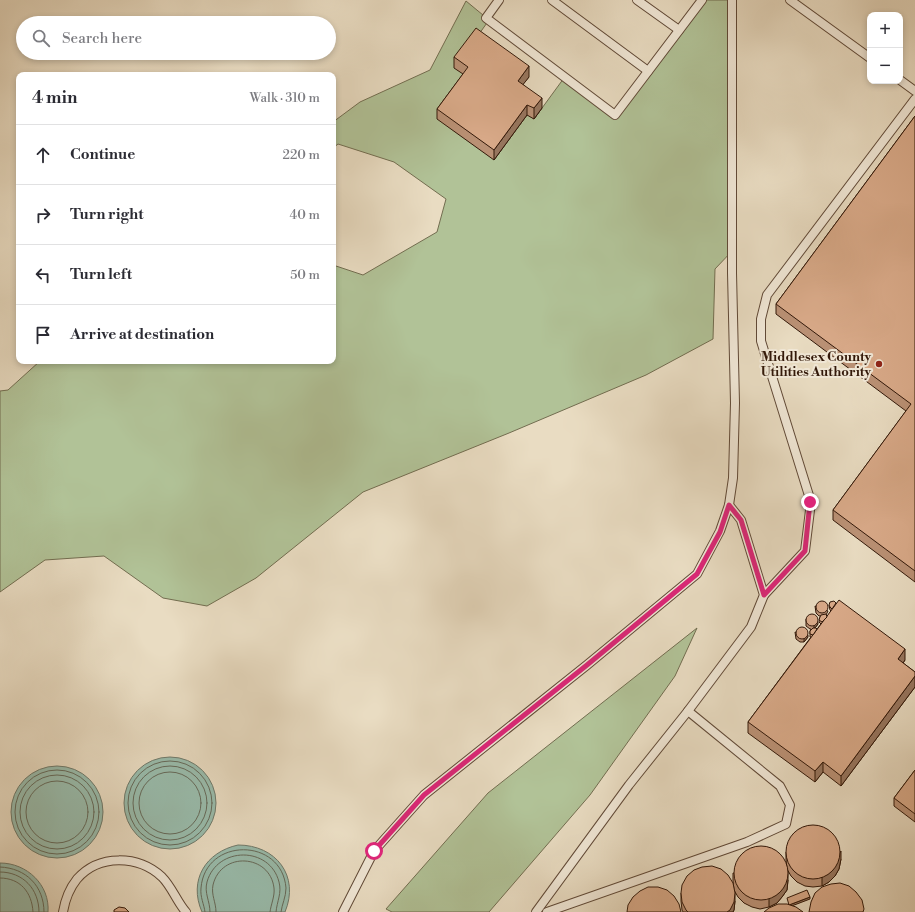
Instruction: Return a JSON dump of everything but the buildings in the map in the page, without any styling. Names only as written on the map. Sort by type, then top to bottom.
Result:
[{"type":"lane","points":[[499,0],[486,18],[615,114],[702,0]]},
{"type":"lane","points":[[552,0],[648,71]]},
{"type":"lane","points":[[637,0],[679,30]]},
{"type":"lane","points":[[343,912],[374,851],[424,795],[587,665],[697,574],[720,532],[729,505],[733,478],[735,403],[732,273],[732,0]]},
{"type":"lane","points":[[790,0],[867,56]]},
{"type":"lane","points":[[903,82],[915,91]]},
{"type":"lane","points":[[536,912],[629,785],[688,711],[751,627],[764,595],[805,551],[810,502],[761,341],[761,319],[766,295],[915,99]]},
{"type":"lane","points":[[729,505],[741,520],[764,595]]},
{"type":"lane","points":[[547,912],[747,842],[786,824],[790,805],[780,786],[688,711]]},
{"type":"lane","points":[[62,912],[67,895],[77,879],[93,866],[111,860],[130,860],[148,866],[162,878],[186,912]]},
{"type":"shaded area","points":[[702,0],[732,0],[733,250],[715,269],[713,339],[646,375],[509,433],[363,492],[256,578],[207,606],[163,598],[104,556],[45,560],[0,592],[0,391],[8,390],[37,364],[336,364],[336,266],[363,275],[437,232],[446,199],[394,162],[338,144],[336,146],[336,120],[360,102],[430,70],[466,1],[489,20],[455,68],[534,119],[564,78],[614,114]]},
{"type":"shaded area","points":[[697,628],[675,676],[590,795],[489,912],[392,912],[386,909],[488,793]]},
{"type":"water","points":[[170,757],[188,760],[203,770],[213,785],[216,803],[213,821],[203,836],[188,846],[170,849],[152,846],[137,836],[127,821],[124,803],[127,785],[137,770],[152,760]]},
{"type":"water","points":[[57,766],[75,769],[90,779],[100,794],[103,812],[100,830],[90,845],[75,855],[57,858],[39,855],[24,845],[14,830],[11,812],[14,794],[24,779],[39,769]]},
{"type":"water","points":[[238,845],[252,846],[263,850],[274,857],[281,865],[287,875],[289,886],[289,899],[285,912],[202,912],[198,900],[197,889],[203,869],[217,854]]},
{"type":"water","points":[[0,863],[19,867],[28,871],[35,877],[45,893],[48,902],[48,912],[0,912]]},
{"type":"place","name":"Middlesex County Utilities Authority","points":[[879,364]]},
{"type":"route","points":[[374,851],[424,795],[587,665],[697,574],[720,532],[729,505],[741,520],[764,595],[805,551],[810,502]]}]
